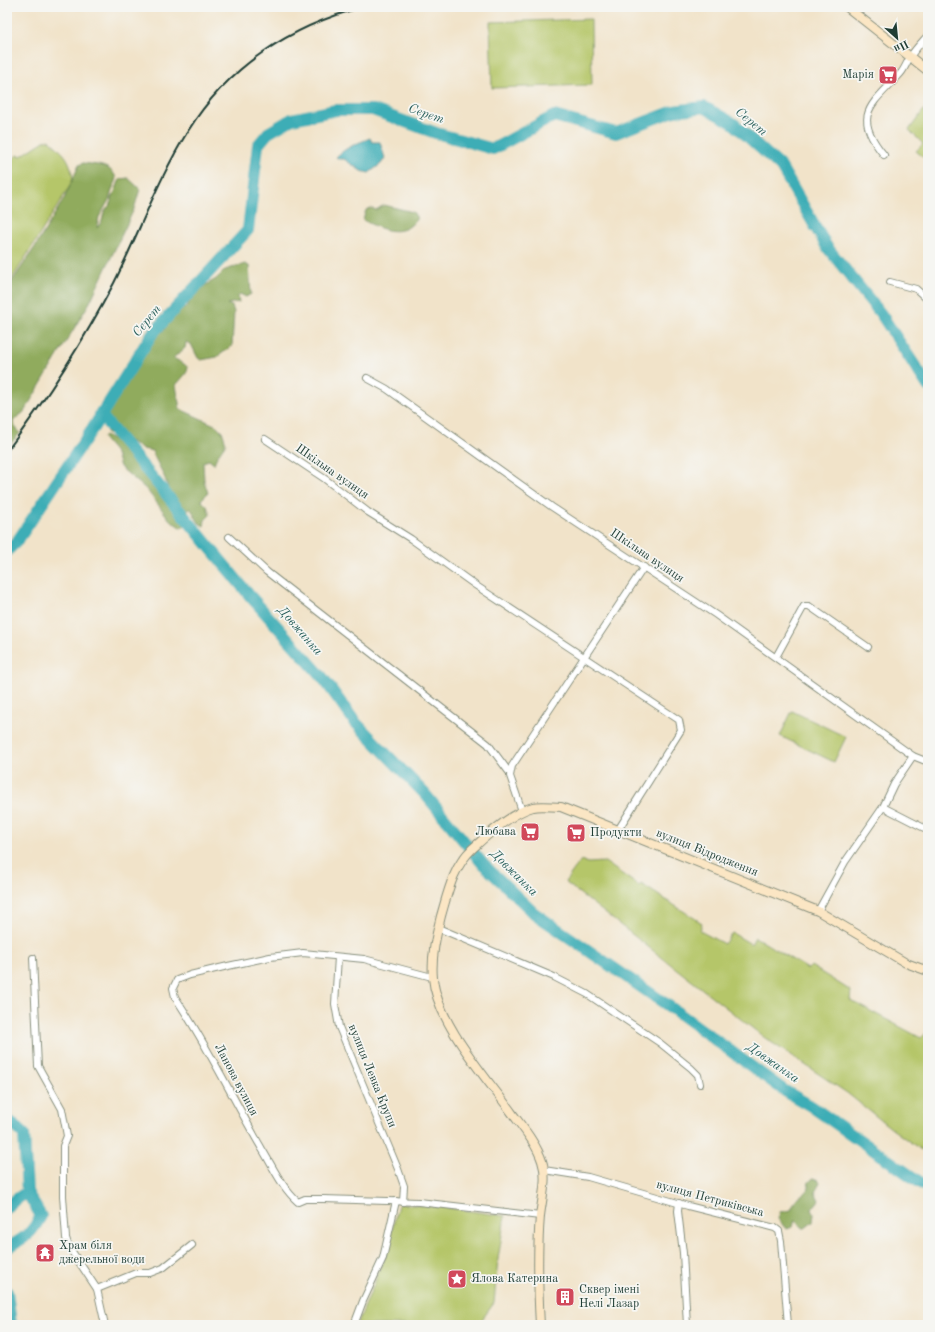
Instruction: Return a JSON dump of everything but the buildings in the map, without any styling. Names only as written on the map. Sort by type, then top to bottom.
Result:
[{"type":"street","points":[[847,7],[928,71]]},
{"type":"street","points":[[884,155],[872,141],[868,129],[867,116],[876,98],[902,71],[910,56],[928,35]]},
{"type":"street","points":[[890,282],[916,289],[928,300]]},
{"type":"street","name":"Шкільна вулиця","points":[[367,378],[387,389],[552,507],[644,567],[776,657],[913,756],[928,762]]},
{"type":"street","name":"Шкільна вулиця","points":[[265,439],[325,479],[390,527],[411,539],[474,585],[679,720],[681,730],[618,830]]},
{"type":"street","points":[[229,537],[267,572],[488,744],[509,772],[522,811]]},
{"type":"street","points":[[509,772],[523,748],[644,567]]},
{"type":"street","points":[[776,657],[804,606],[809,606],[868,647]]},
{"type":"street","points":[[818,911],[845,862],[883,807],[894,784],[913,756]]},
{"type":"street","name":"вулиця Відродження","points":[[544,1170],[538,1150],[451,1028],[436,995],[432,977],[438,928],[454,873],[465,855],[522,811],[532,807],[545,806],[561,808],[618,830],[818,911],[906,963],[928,971]]},
{"type":"street","points":[[883,807],[928,830]]},
{"type":"street","points":[[438,928],[554,977],[587,994],[660,1043],[698,1074],[700,1084]]},
{"type":"street","name":"Ланова вулиця","points":[[432,977],[364,960],[303,953],[270,957],[190,975],[177,980],[173,988],[175,997],[210,1055],[288,1193],[298,1202],[305,1199],[404,1202],[472,1207],[540,1216]]},
{"type":"street","name":"вулиця Левка Крупи","points":[[338,956],[335,1004],[339,1027],[398,1169],[404,1186],[404,1202]]},
{"type":"street","points":[[33,958],[38,1066],[62,1108],[67,1136],[63,1146],[63,1196],[66,1238],[69,1247],[97,1289],[105,1325]]},
{"type":"street","points":[[540,1325],[540,1216],[544,1170]]},
{"type":"street","name":"вулиця Петриківська","points":[[544,1170],[588,1177],[768,1226],[779,1232],[784,1270],[788,1325]]},
{"type":"street","points":[[354,1325],[383,1258],[396,1202]]},
{"type":"street","points":[[679,1203],[678,1211],[683,1253],[687,1325]]},
{"type":"street","points":[[97,1289],[136,1273],[150,1273],[163,1268],[192,1244]]},
{"type":"green space","points":[[591,19],[592,85],[492,88],[490,22]]},
{"type":"green space","points":[[926,107],[928,109],[928,161],[916,151],[923,144],[909,130]]},
{"type":"green space","points":[[49,140],[59,149],[69,162],[73,181],[7,287],[7,165],[17,155],[21,156],[44,141]]},
{"type":"green space","points":[[83,163],[107,168],[114,173],[116,178],[109,200],[99,217],[97,228],[102,221],[104,212],[109,206],[120,179],[128,178],[140,189],[134,209],[90,302],[24,412],[14,420],[13,423],[20,433],[7,448],[7,289],[35,247],[65,197],[79,165]]},
{"type":"green space","points":[[384,205],[413,212],[417,218],[412,225],[406,229],[392,231],[377,227],[363,220],[366,210],[371,208],[376,210]]},
{"type":"green space","points":[[245,264],[249,266],[251,294],[246,297],[240,294],[238,296],[239,302],[227,304],[232,306],[234,312],[232,346],[217,357],[201,360],[198,358],[191,344],[186,342],[185,348],[173,358],[187,366],[188,369],[176,385],[180,409],[217,426],[222,431],[226,443],[214,464],[209,460],[203,462],[204,481],[208,493],[201,500],[207,506],[210,515],[205,520],[204,526],[199,523],[191,509],[188,509],[188,525],[181,528],[170,520],[146,489],[120,467],[116,454],[103,438],[104,436],[124,442],[145,461],[168,489],[152,451],[143,449],[123,437],[107,434],[104,408],[118,387],[121,374],[140,363],[146,342],[164,330],[172,315],[187,307],[194,292],[216,279],[225,270]]},
{"type":"green space","points":[[792,711],[846,737],[834,762],[780,736]]},
{"type":"green space","points":[[581,860],[588,863],[605,862],[639,886],[641,884],[702,923],[700,931],[724,944],[732,933],[751,944],[755,937],[808,969],[811,966],[851,991],[850,1000],[921,1038],[928,1033],[928,1155],[892,1129],[847,1093],[765,1038],[565,882]]},
{"type":"green space","points":[[813,1178],[818,1180],[820,1183],[815,1192],[819,1200],[812,1209],[814,1214],[813,1222],[805,1228],[801,1228],[795,1220],[793,1227],[786,1229],[778,1219],[780,1212],[791,1210],[796,1199],[807,1191],[809,1182]]},
{"type":"green space","points":[[402,1204],[449,1208],[505,1216],[498,1259],[494,1303],[478,1325],[357,1325],[386,1255],[398,1205]]},
{"type":"water","points":[[370,138],[372,142],[380,142],[385,158],[381,164],[369,173],[361,171],[344,159],[339,159],[336,157],[348,148]]},
{"type":"waterway","name":"Серет","points":[[7,551],[18,540],[93,428],[152,334],[248,230],[258,145],[268,133],[292,119],[336,110],[373,110],[436,133],[493,149],[554,116],[616,133],[674,111],[704,107],[733,123],[781,167],[827,247],[881,314],[928,386]]},
{"type":"waterway","name":"Довжанка","points":[[100,414],[250,596],[323,678],[355,722],[425,794],[483,864],[534,913],[673,1009],[785,1091],[811,1106],[928,1188]]},
{"type":"waterway","name":"Серет","points":[[7,1119],[24,1134],[27,1192],[11,1203],[7,1208]]},
{"type":"waterway","points":[[7,1248],[27,1235],[34,1228],[41,1216],[27,1192]]},
{"type":"waterway","name":"Серет","points":[[7,1292],[11,1325]]},
{"type":"railway","points":[[7,451],[36,411],[90,327],[114,283],[167,168],[188,131],[204,108],[222,87],[242,68],[287,37],[336,15],[363,7]]},
{"type":"place","name":"Марія","points":[[888,75]]},
{"type":"place","name":"Любава","points":[[530,832]]},
{"type":"place","name":"Продукти","points":[[576,833]]},
{"type":"place","name":"Храм біля джерельної води","points":[[45,1253]]},
{"type":"place","name":"Ялова Катерина","points":[[457,1279]]},
{"type":"place","name":"Сквер імені Нелі Лазар","points":[[565,1297]]}]
